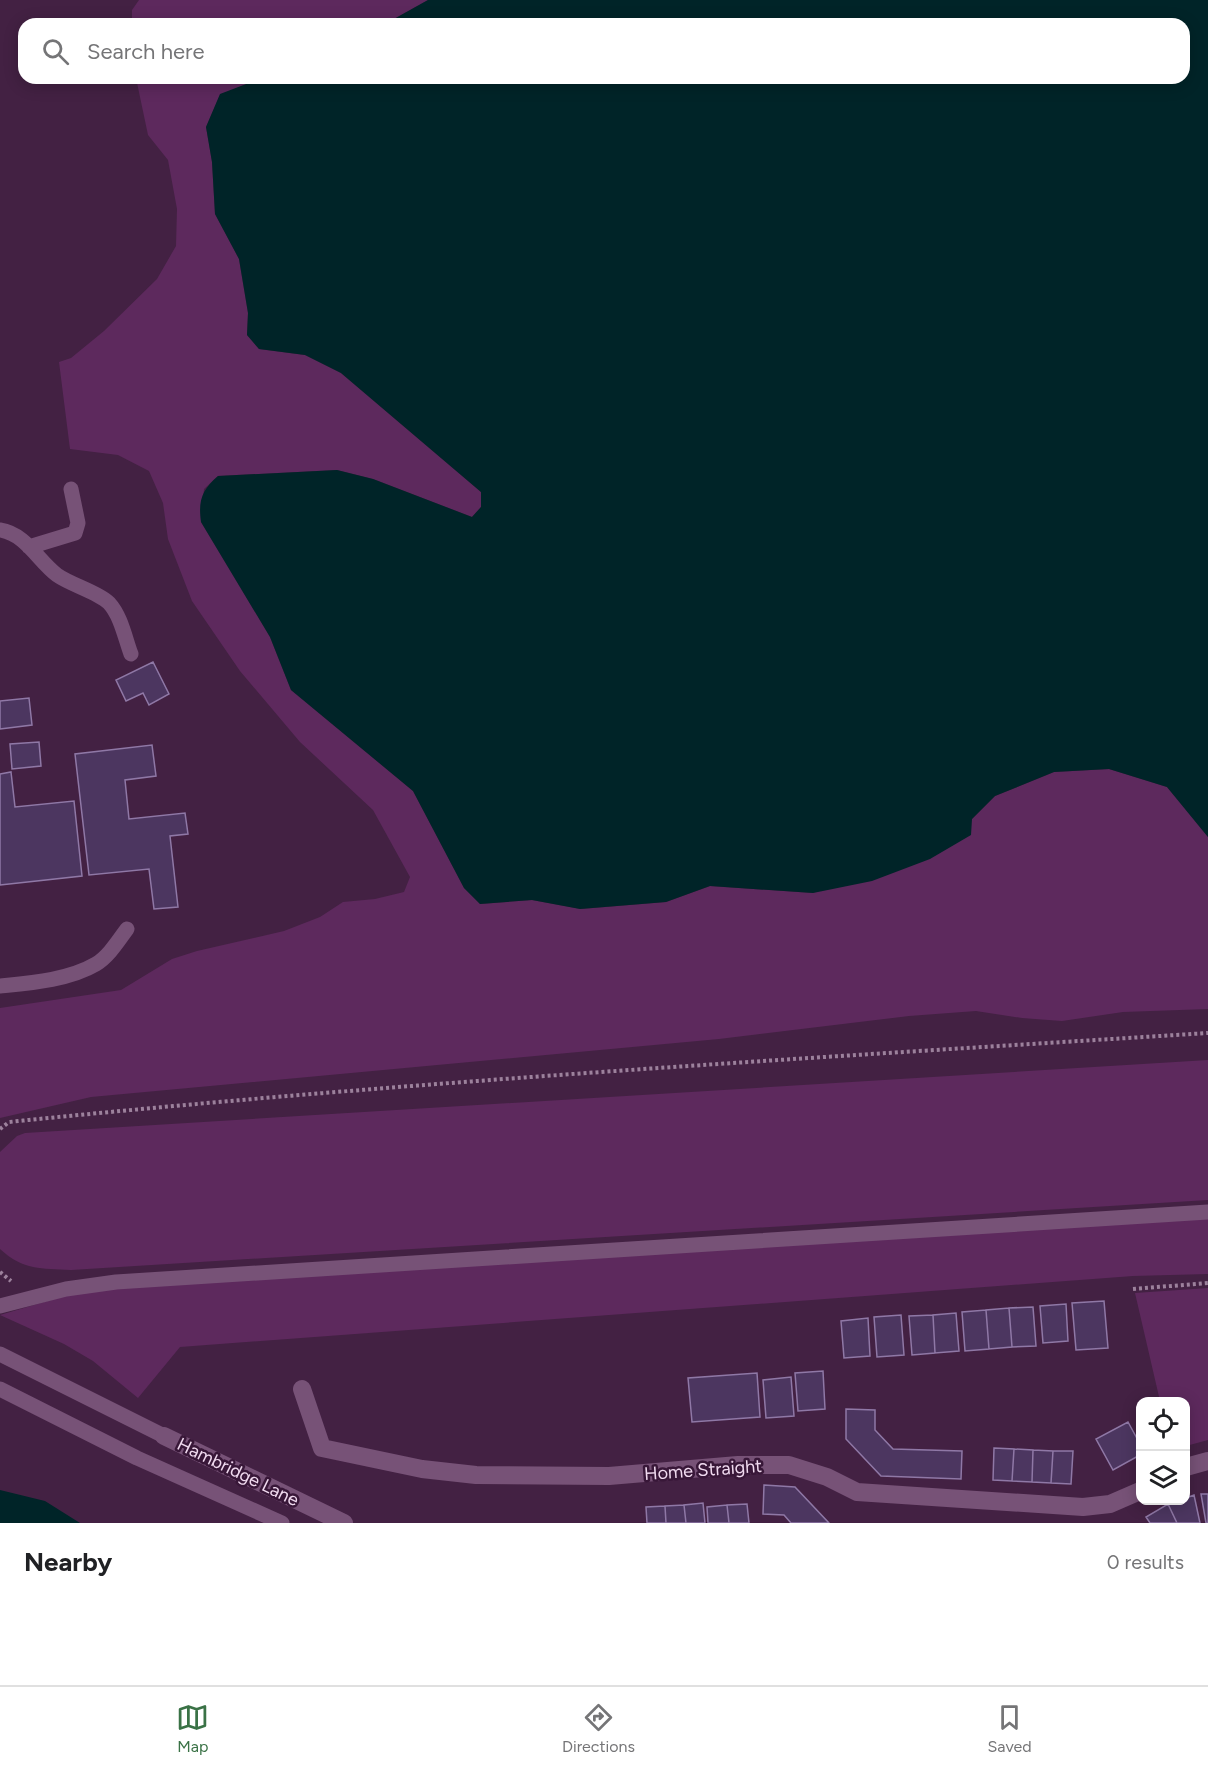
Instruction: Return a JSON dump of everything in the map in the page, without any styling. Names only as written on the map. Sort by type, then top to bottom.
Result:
[{"type":"street","name":"Home Straight","points":[[302,1389],[322,1448],[422,1469],[476,1475],[609,1476],[738,1465],[789,1465],[827,1477],[857,1492],[1083,1507],[1110,1504],[1136,1493]]},
{"type":"street","name":"Hambridge Lane","points":[[164,1436],[344,1523]]},
{"type":"street","points":[[1190,1466],[1208,1461]]},
{"type":"lane","points":[[29,547],[75,533],[78,523],[71,489]]},
{"type":"lane","points":[[0,530],[7,531],[29,547],[56,574],[108,602],[116,613],[131,654]]},
{"type":"lane","points":[[0,986],[77,972],[97,964],[110,952],[127,929]]},
{"type":"lane","points":[[0,1306],[66,1289],[127,1281],[1208,1212]]},
{"type":"lane","points":[[0,1354],[164,1436]]},
{"type":"lane","points":[[0,1389],[137,1458],[282,1523]]},
{"type":"path","points":[[0,1129],[9,1122],[91,1113],[640,1069],[1208,1033]]},
{"type":"path","points":[[1133,1289],[1208,1283]]},
{"type":"shaded area","points":[[139,0],[428,0],[396,18],[132,18],[132,10]]},
{"type":"shaded area","points":[[428,0],[1208,0],[1208,837],[1167,787],[1109,769],[1054,772],[995,796],[972,819],[971,835],[930,859],[872,881],[813,893],[710,886],[666,902],[580,909],[532,900],[480,904],[464,888],[413,791],[291,690],[270,637],[201,522],[202,496],[218,476],[337,470],[373,479],[472,517],[481,507],[481,492],[341,373],[305,355],[259,349],[247,335],[248,313],[239,259],[215,214],[212,162],[206,127],[220,94],[246,84],[1190,84],[1190,18],[396,18]]},
{"type":"shaded area","points":[[137,84],[247,84],[220,95],[206,127],[212,162],[215,214],[239,259],[248,313],[247,335],[259,349],[305,355],[341,373],[481,492],[481,507],[472,517],[373,479],[337,470],[218,476],[204,489],[201,522],[270,637],[291,690],[413,791],[464,888],[480,904],[532,900],[581,909],[666,902],[710,886],[813,893],[972,819],[995,796],[1054,772],[1109,769],[1167,787],[1208,837],[1208,1009],[1123,1012],[1062,1021],[976,1011],[909,1016],[719,1039],[91,1097],[0,1118],[0,1008],[121,990],[172,959],[284,931],[320,917],[343,902],[375,899],[404,892],[410,877],[373,810],[300,742],[240,671],[192,601],[168,539],[163,503],[149,471],[118,455],[70,449],[59,362],[71,358],[104,331],[157,279],[176,246],[177,209],[168,160],[148,135]]},
{"type":"shaded area","points":[[1208,1060],[1208,1200],[71,1270],[25,1265],[0,1249],[0,1152],[17,1136],[25,1133]]},
{"type":"shaded area","points":[[1208,1217],[1208,1274],[1133,1276],[180,1347],[138,1398],[93,1361],[64,1344],[0,1315],[61,1297],[121,1286]]},
{"type":"shaded area","points":[[1208,1288],[1208,1440],[1190,1445],[1190,1397],[1159,1397],[1135,1293]]},
{"type":"shaded area","points":[[0,1490],[45,1501],[80,1523],[0,1523]]},
{"type":"building","points":[[153,662],[169,694],[149,705],[143,693],[126,701],[116,680]]},
{"type":"building","points":[[29,698],[32,725],[0,729],[0,701]]},
{"type":"building","points":[[39,742],[41,766],[12,769],[10,744]]},
{"type":"building","points":[[152,745],[156,776],[125,780],[129,819],[185,813],[188,834],[170,836],[178,907],[154,909],[149,869],[89,875],[75,754]]},
{"type":"building","points":[[11,772],[15,807],[74,801],[82,876],[0,885],[0,774]]},
{"type":"building","points":[[1104,1301],[1108,1348],[1076,1350],[1072,1303]]},
{"type":"building","points":[[1066,1304],[1068,1341],[1043,1343],[1040,1306]]},
{"type":"building","points":[[1033,1307],[1036,1346],[1012,1347],[1009,1308]]},
{"type":"building","points":[[1009,1308],[1012,1347],[989,1349],[986,1310]]},
{"type":"building","points":[[986,1310],[989,1349],[965,1351],[962,1312]]},
{"type":"building","points":[[956,1313],[959,1351],[935,1353],[933,1315]]},
{"type":"building","points":[[901,1315],[904,1355],[877,1357],[874,1317]]},
{"type":"building","points":[[933,1315],[935,1353],[912,1355],[909,1316]]},
{"type":"building","points":[[868,1318],[870,1356],[844,1358],[841,1321]]},
{"type":"building","points":[[823,1371],[825,1409],[798,1411],[795,1373]]},
{"type":"building","points":[[757,1373],[760,1417],[692,1422],[688,1378]]},
{"type":"building","points":[[791,1377],[794,1416],[766,1418],[763,1380]]},
{"type":"building","points":[[846,1409],[875,1410],[875,1430],[893,1449],[962,1451],[961,1479],[881,1476],[846,1439]]},
{"type":"building","points":[[1128,1422],[1136,1437],[1136,1457],[1113,1470],[1096,1439]]},
{"type":"building","points":[[994,1448],[1014,1449],[1012,1481],[993,1480]]},
{"type":"building","points":[[1014,1449],[1033,1450],[1032,1482],[1012,1481]]},
{"type":"building","points":[[1033,1450],[1053,1451],[1051,1483],[1032,1482]]},
{"type":"building","points":[[1053,1451],[1073,1451],[1071,1484],[1051,1483]]},
{"type":"building","points":[[764,1485],[795,1487],[829,1523],[791,1523],[784,1515],[763,1514]]},
{"type":"building","points":[[1201,1494],[1208,1494],[1208,1523],[1206,1523]]},
{"type":"building","points":[[1194,1495],[1200,1523],[1177,1523],[1168,1505],[1190,1505],[1190,1496]]},
{"type":"building","points":[[703,1503],[705,1523],[686,1523],[684,1505]]},
{"type":"building","points":[[747,1504],[749,1523],[729,1523],[727,1505]]},
{"type":"building","points":[[684,1505],[686,1523],[666,1523],[665,1506]]},
{"type":"building","points":[[727,1505],[729,1523],[708,1523],[707,1507]]},
{"type":"building","points":[[1168,1505],[1177,1523],[1150,1523],[1146,1517]]},
{"type":"building","points":[[665,1506],[666,1523],[647,1523],[646,1507]]}]
